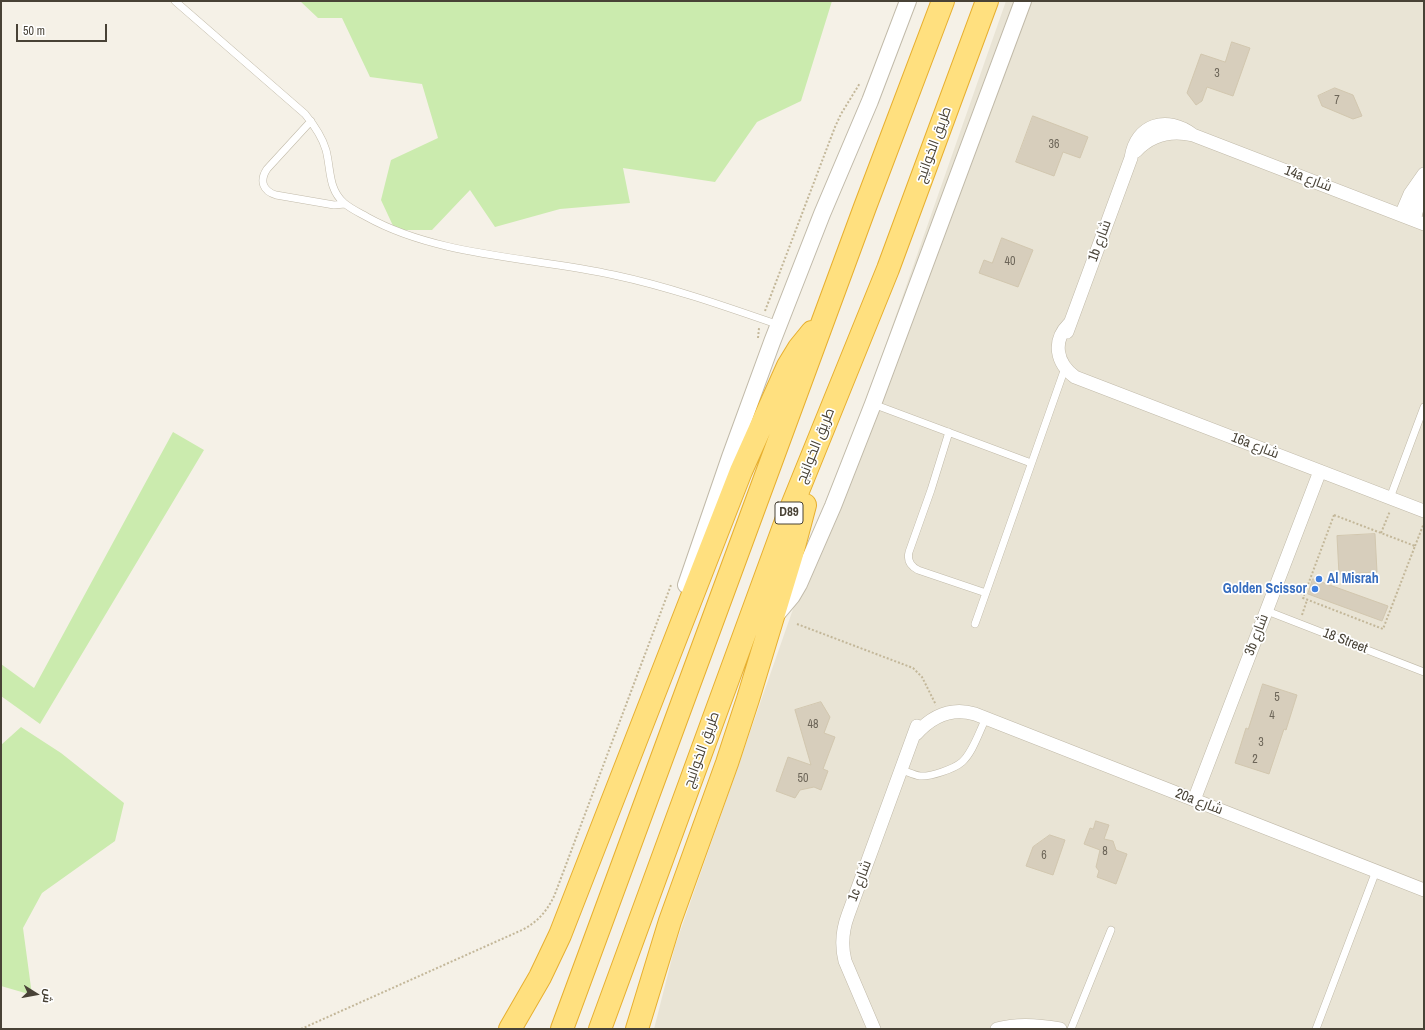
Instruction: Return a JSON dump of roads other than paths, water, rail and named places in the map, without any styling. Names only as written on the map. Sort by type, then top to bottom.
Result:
[{"type":"highway","name":"D89","points":[[562,1029],[821,325],[943,1]]},
{"type":"highway","name":"طريق الخوانيج","points":[[600,1029],[782,532],[888,269],[987,1]]},
{"type":"highway","points":[[510,1029],[540,977],[560,934],[741,471],[788,366],[802,344],[821,325]]},
{"type":"highway","points":[[637,1029],[670,921],[727,763],[774,618],[802,514],[820,435]]},
{"type":"street","points":[[668,656],[668,641],[672,626],[730,456],[822,214],[870,101],[908,1]]},
{"type":"street","points":[[774,618],[788,601],[798,584],[833,506],[874,404],[1024,1]]},
{"type":"street","name":"14a شارع","points":[[1152,132],[1161,124],[1181,127],[1193,135],[1419,222]]},
{"type":"street","name":"1b شارع","points":[[1064,360],[1069,324],[1131,158],[1152,132]]},
{"type":"street","points":[[1401,215],[1410,194],[1424,174]]},
{"type":"street","points":[[1419,222],[1420,198],[1424,174]]},
{"type":"street","name":"16a شارع","points":[[1064,360],[1075,377],[1424,511]]},
{"type":"street","name":"3b شارع","points":[[1194,800],[1320,471]]},
{"type":"street","name":"20a شارع","points":[[940,710],[959,711],[980,716],[1424,890]]},
{"type":"street","name":"1c شارع","points":[[874,1029],[844,961],[842,952],[842,933],[916,734],[917,727],[925,714],[940,710]]},
{"type":"street","points":[[997,1029],[1031,1025],[1060,1029]]},
{"type":"lane","points":[[175,1],[299,107],[320,135],[326,151],[333,186],[338,197],[345,204],[383,226],[425,241],[476,252],[578,268],[639,281],[679,292],[779,325]]},
{"type":"lane","points":[[310,121],[267,169],[262,178],[264,187],[276,195],[334,205],[345,204]]},
{"type":"lane","points":[[975,624],[1031,463],[1064,360]]},
{"type":"lane","points":[[874,404],[1031,463]]},
{"type":"lane","points":[[1392,498],[1424,407]]},
{"type":"lane","points":[[949,432],[931,490],[909,552],[909,559],[912,566],[918,570],[986,593]]},
{"type":"lane","name":"18 Street","points":[[1267,611],[1424,672]]},
{"type":"lane","points":[[902,770],[921,776],[929,775],[961,763],[970,752],[980,716]]},
{"type":"lane","points":[[1316,1029],[1376,871]]},
{"type":"lane","points":[[1071,1029],[1111,930]]},
{"type":"place","name":"Al Misrah","points":[[1319,579]]},
{"type":"place","name":"Golden Scissor","points":[[1315,589]]}]
